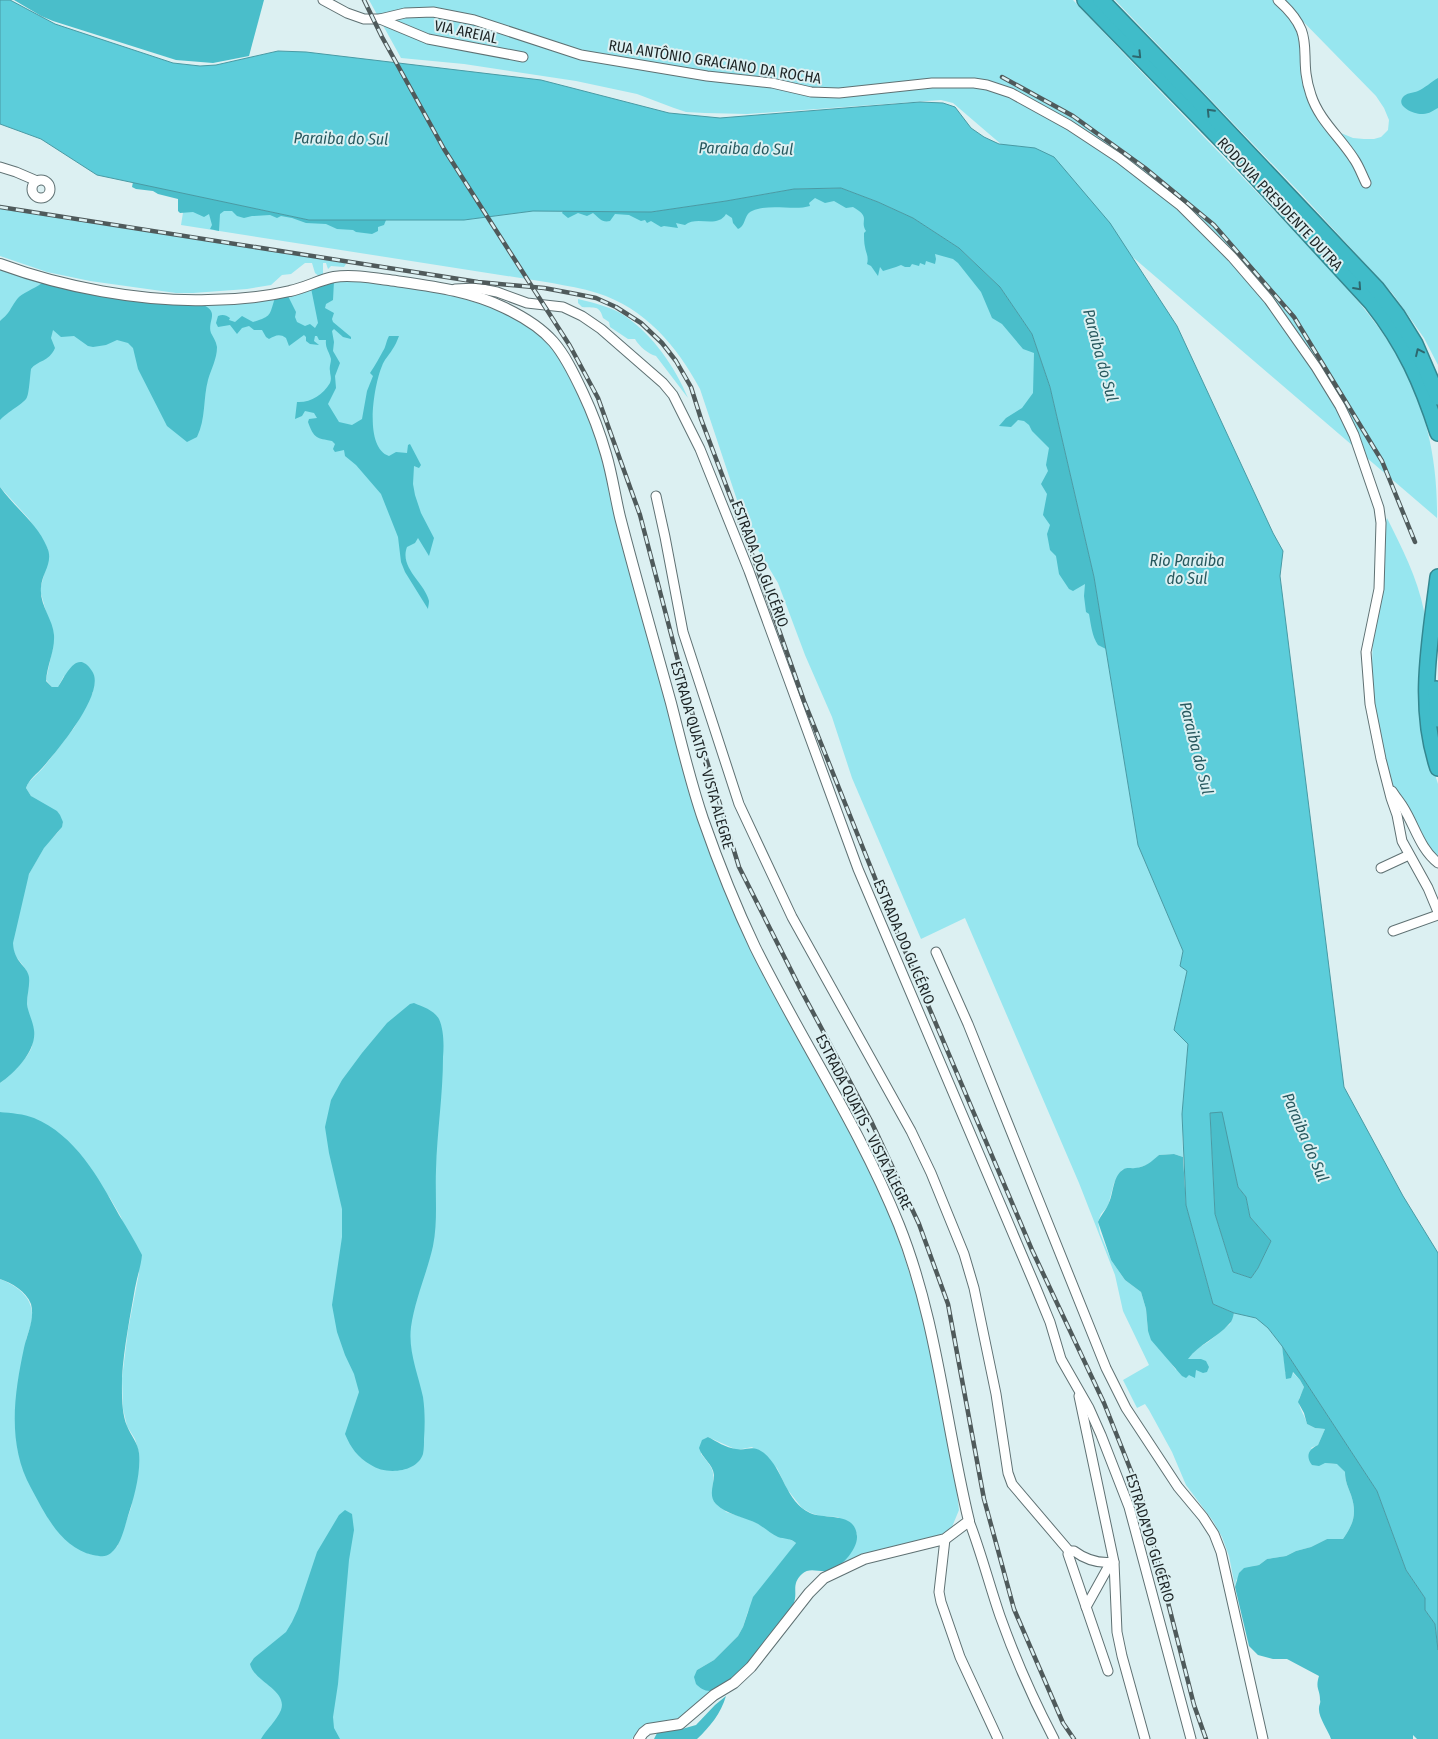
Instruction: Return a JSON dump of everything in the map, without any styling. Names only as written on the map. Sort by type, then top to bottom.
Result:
[{"type":"highway","name":"RODOVIA PRESIDENTE DUTRA","points":[[1085,0],[1108,16],[1228,131],[1377,289],[1397,315],[1415,344],[1438,397]]},
{"type":"highway","name":"RODOVIA PRESIDENTE DUTRA","points":[[1101,0],[1108,16],[1372,303],[1387,322],[1417,374],[1438,433]]},
{"type":"highway","points":[[1438,577],[1426,685],[1426,712],[1438,768]]},
{"type":"highway","points":[[1438,657],[1435,694],[1438,719]]},
{"type":"street","name":"RUA ANTÔNIO GRACIANO DA ROCHA","points":[[323,0],[364,19],[380,19],[405,13],[433,12],[474,20],[581,55],[707,76],[772,83],[822,93],[932,83],[974,83],[987,85],[1011,93],[1069,125],[1182,206],[1232,257],[1269,300],[1316,367],[1340,406],[1354,435],[1379,508],[1381,522],[1379,589],[1366,652],[1370,704],[1387,785],[1398,815],[1402,841],[1428,888],[1438,913]]},
{"type":"street","points":[[1278,0],[1302,28],[1306,44],[1307,82],[1318,111],[1355,160],[1366,183]]},
{"type":"street","name":"VIA AREIAL","points":[[380,19],[428,39],[523,58]]},
{"type":"street","points":[[0,167],[37,181]]},
{"type":"street","name":"ESTRADA QUATIS - VISTA ALEGRE","points":[[0,264],[54,281],[162,299],[207,300],[284,293],[339,276],[452,289],[502,306],[537,326],[553,339],[564,356],[584,396],[605,449],[620,516],[701,813],[720,865],[756,947],[854,1130],[900,1228],[932,1336],[969,1521]]},
{"type":"street","name":"ESTRADA DO GLICÉRIO","points":[[452,289],[477,288],[497,292],[527,303],[563,307],[582,316],[601,329],[663,383],[673,395],[707,466],[749,571],[858,869],[1036,1288],[1050,1322],[1061,1359],[1068,1374],[1077,1386],[1101,1435],[1129,1507],[1191,1739]]},
{"type":"street","points":[[656,496],[683,632],[739,804],[792,917],[911,1131],[931,1173],[964,1254],[974,1288],[996,1394],[1008,1474],[1012,1484],[1069,1551],[1068,1554],[1108,1671]]},
{"type":"street","points":[[1387,785],[1404,808],[1416,835],[1432,858],[1438,863]]},
{"type":"street","points":[[1381,868],[1409,854]]},
{"type":"street","points":[[1393,931],[1438,913]]},
{"type":"street","points":[[936,952],[968,1024],[1106,1368],[1132,1416],[1178,1487],[1203,1517],[1214,1534],[1221,1552],[1263,1739]]},
{"type":"street","points":[[1077,1386],[1113,1562],[1116,1620],[1120,1648],[1145,1739]]},
{"type":"street","points":[[639,1739],[648,1729],[680,1724],[714,1695],[734,1682],[751,1667],[804,1599],[824,1578],[864,1559],[945,1539],[969,1521],[1018,1666],[1054,1739]]},
{"type":"street","points":[[945,1539],[939,1592],[941,1602],[960,1657],[998,1739]]},
{"type":"street","points":[[1069,1551],[1074,1550],[1090,1561],[1113,1562]]},
{"type":"street","points":[[1086,1607],[1113,1562]]},
{"type":"shaded area","points":[[14,0],[264,0],[249,56],[213,63],[176,60],[53,21]]},
{"type":"shaded area","points":[[369,0],[1073,0],[1330,269],[1359,302],[1385,337],[1407,374],[1423,413],[1435,476],[1437,518],[953,103],[941,100],[747,114],[686,112],[637,94],[576,81],[464,64],[401,58]]},
{"type":"shaded area","points":[[1115,0],[1273,0],[1287,13],[1300,33],[1306,89],[1336,131],[1353,138],[1374,139],[1381,137],[1388,130],[1389,120],[1384,108],[1376,96],[1282,0],[1438,0],[1438,365],[1424,338],[1393,294],[1303,196]]},
{"type":"shaded area","points":[[1438,78],[1438,108],[1420,114],[1411,112],[1404,107],[1401,101],[1404,96],[1421,90]]},
{"type":"shaded area","points":[[133,182],[309,220],[386,220],[384,225],[378,227],[378,231],[372,234],[337,229],[326,224],[306,223],[281,216],[277,218],[270,215],[244,218],[237,216],[232,211],[224,211],[220,214],[219,231],[210,229],[212,225],[209,214],[204,217],[193,212],[180,213],[178,211],[178,199],[153,191],[136,189],[132,187]]},
{"type":"shaded area","points":[[841,188],[913,218],[959,248],[1000,287],[1032,334],[1050,387],[1094,577],[1106,649],[1098,645],[1093,634],[1089,614],[1086,612],[1085,584],[1073,591],[1069,589],[1059,574],[1056,556],[1050,550],[1047,534],[1050,525],[1043,515],[1047,494],[1041,484],[1048,471],[1046,465],[1049,448],[1024,421],[1018,420],[1011,427],[999,426],[1006,418],[1022,408],[1033,393],[1034,353],[1023,349],[1002,324],[992,318],[981,292],[958,263],[953,259],[935,254],[935,264],[926,261],[925,265],[920,263],[919,266],[912,264],[910,267],[905,267],[901,265],[883,271],[880,267],[878,276],[871,266],[867,264],[868,257],[864,238],[866,231],[862,214],[853,207],[846,208],[834,201],[825,203],[815,198],[809,203],[810,206],[797,208],[774,207],[752,211],[738,229],[733,223],[732,218],[726,214],[717,221],[695,221],[685,225],[676,223],[678,228],[661,227],[651,221],[647,223],[645,220],[641,221],[629,215],[615,214],[610,221],[605,221],[593,213],[587,216],[578,213],[568,218],[562,213],[563,211],[651,212],[794,189]]},
{"type":"shaded area","points":[[794,189],[913,218],[1032,334],[1094,577],[1138,845],[1183,951],[1180,966],[1187,971],[1174,1030],[1188,1044],[1182,1114],[1183,1157],[1174,1154],[1159,1155],[1152,1163],[1135,1169],[1128,1168],[1122,1170],[1114,1183],[1108,1206],[1101,1214],[1098,1222],[1100,1233],[1111,1260],[1125,1280],[1141,1292],[1146,1309],[1148,1331],[1176,1370],[1198,1348],[1230,1324],[1234,1313],[1257,1318],[1268,1328],[1282,1346],[1285,1373],[1292,1372],[1304,1387],[1299,1402],[1307,1424],[1315,1428],[1325,1429],[1318,1445],[1311,1448],[1325,1463],[1338,1464],[1345,1472],[1354,1507],[1352,1523],[1343,1539],[1327,1539],[1286,1556],[1267,1559],[1236,1580],[1235,1587],[1229,1556],[1222,1537],[1213,1521],[1186,1485],[1172,1452],[1149,1410],[1145,1404],[1137,1408],[1123,1380],[1149,1365],[1123,1311],[1115,1275],[1079,1183],[965,918],[921,939],[852,778],[832,717],[805,655],[778,583],[748,533],[700,389],[681,358],[658,331],[630,308],[586,290],[552,283],[181,225],[186,194],[309,220],[464,220],[533,211],[651,212]]},
{"type":"shaded area","points":[[0,208],[346,264],[344,267],[331,266],[328,269],[326,263],[323,263],[323,275],[320,277],[315,273],[312,263],[305,263],[291,274],[282,275],[271,285],[247,289],[193,293],[176,293],[90,281],[47,272],[0,256]]},
{"type":"shaded area","points":[[0,270],[69,291],[106,297],[201,304],[344,280],[440,292],[488,306],[516,318],[538,332],[552,345],[579,393],[602,459],[634,587],[702,829],[864,1157],[893,1223],[921,1308],[954,1465],[959,1510],[952,1527],[942,1536],[840,1566],[849,1555],[857,1534],[838,1517],[820,1516],[802,1508],[787,1489],[777,1468],[752,1447],[737,1450],[708,1437],[701,1454],[713,1472],[712,1494],[726,1512],[748,1519],[796,1543],[748,1611],[738,1636],[714,1660],[697,1670],[723,1686],[686,1715],[647,1726],[636,1733],[632,1739],[0,1739],[0,1279],[17,1288],[27,1298],[32,1309],[26,1340],[48,1518],[62,1536],[89,1554],[117,1547],[131,1508],[138,1470],[139,1453],[135,1439],[127,1426],[123,1409],[122,1378],[128,1330],[139,1273],[121,1217],[110,1198],[72,1146],[42,1123],[0,1112],[0,1083],[23,1061],[32,1046],[27,1004],[29,982],[26,970],[15,955],[13,948],[19,907],[30,872],[43,849],[60,829],[63,822],[31,796],[26,788],[28,783],[43,768],[74,728],[93,692],[64,676],[58,687],[52,687],[46,680],[53,647],[40,590],[48,549],[29,519],[0,487]]},
{"type":"shaded area","points":[[334,281],[333,300],[326,304],[325,308],[334,313],[333,322],[351,337],[351,339],[343,337],[334,329],[332,331],[333,351],[340,363],[335,376],[336,388],[328,404],[339,422],[352,425],[362,419],[367,391],[373,376],[370,373],[389,336],[399,336],[379,375],[374,400],[373,429],[381,450],[389,456],[396,452],[407,453],[408,445],[410,444],[421,465],[419,468],[414,466],[413,484],[421,513],[434,538],[429,556],[418,538],[415,543],[407,547],[405,555],[409,569],[427,594],[429,601],[428,609],[405,572],[401,562],[398,537],[381,494],[356,465],[345,456],[344,450],[335,452],[333,449],[335,444],[332,441],[314,435],[308,422],[309,419],[317,418],[314,413],[305,411],[302,416],[295,419],[297,402],[307,401],[316,397],[330,383],[331,359],[326,340],[319,340],[315,336],[314,341],[319,345],[310,344],[306,341],[304,335],[289,346],[286,338],[277,336],[269,339],[262,330],[254,330],[249,326],[242,328],[237,334],[230,325],[218,327],[216,323],[218,316],[221,315],[227,316],[230,318],[229,320],[235,322],[242,316],[253,322],[267,317],[275,298],[288,296],[296,312],[297,322],[305,326],[310,324],[315,328],[318,323],[311,288]]},
{"type":"shaded area","points":[[42,283],[106,297],[201,304],[207,307],[212,313],[210,328],[217,345],[217,351],[208,380],[202,423],[197,437],[187,442],[167,426],[138,369],[133,348],[128,343],[117,340],[106,345],[93,347],[88,346],[74,336],[61,337],[53,330],[51,338],[55,348],[50,356],[31,369],[26,399],[0,420],[0,321],[20,296]]},
{"type":"shaded area","points":[[578,299],[614,310],[645,332],[670,363],[688,398],[656,356],[644,349],[635,339],[628,339],[610,327],[609,322],[603,318],[598,309],[582,307],[578,303]]},
{"type":"shaded area","points":[[0,487],[38,530],[49,552],[41,587],[42,600],[54,635],[46,681],[52,687],[58,687],[72,666],[81,662],[92,671],[95,680],[93,693],[78,721],[59,748],[31,779],[26,788],[31,796],[57,811],[63,822],[62,827],[44,848],[29,874],[13,943],[16,955],[29,977],[27,1004],[34,1030],[34,1038],[29,1053],[24,1060],[0,1083]]},
{"type":"shaded area","points":[[1387,518],[1413,575],[1424,611],[1428,753],[1438,784],[1438,861],[1424,840],[1400,795],[1388,784],[1371,693],[1373,635],[1383,530]]},
{"type":"shaded area","points":[[414,1003],[434,1013],[439,1019],[442,1028],[442,1085],[436,1170],[436,1218],[435,1237],[415,1306],[410,1336],[412,1354],[424,1402],[423,1454],[414,1465],[392,1471],[377,1468],[362,1459],[352,1448],[345,1434],[359,1392],[354,1374],[337,1332],[332,1305],[342,1237],[342,1209],[325,1127],[331,1100],[342,1080],[387,1023],[410,1004]]},
{"type":"shaded area","points":[[0,1112],[34,1118],[62,1135],[74,1146],[103,1187],[142,1255],[127,1332],[122,1377],[124,1415],[139,1453],[138,1477],[133,1501],[120,1541],[109,1555],[105,1556],[93,1555],[82,1551],[63,1538],[55,1529],[31,1488],[18,1454],[15,1401],[20,1366],[32,1310],[29,1299],[22,1291],[0,1279]]},
{"type":"shaded area","points":[[1210,1112],[1223,1112],[1238,1187],[1246,1197],[1250,1217],[1271,1241],[1251,1278],[1233,1272],[1215,1214]]},
{"type":"shaded area","points":[[1174,1154],[1183,1157],[1186,1205],[1213,1304],[1234,1313],[1230,1323],[1197,1349],[1188,1359],[1201,1359],[1206,1361],[1209,1367],[1207,1372],[1203,1373],[1196,1370],[1195,1378],[1189,1375],[1186,1378],[1182,1376],[1151,1340],[1141,1292],[1125,1280],[1111,1260],[1098,1222],[1110,1201],[1115,1181],[1120,1172],[1125,1168],[1145,1165],[1159,1155]]},
{"type":"shaded area","points":[[1282,1346],[1377,1491],[1406,1570],[1425,1598],[1425,1610],[1435,1624],[1438,1650],[1438,1739],[1417,1739],[1413,1735],[1413,1739],[1331,1739],[1319,1712],[1320,1701],[1317,1684],[1319,1676],[1287,1659],[1273,1659],[1258,1655],[1249,1646],[1235,1587],[1239,1573],[1244,1568],[1259,1565],[1267,1559],[1286,1556],[1327,1539],[1343,1539],[1350,1528],[1354,1513],[1353,1501],[1345,1472],[1337,1464],[1325,1463],[1319,1466],[1312,1465],[1310,1462],[1309,1453],[1318,1445],[1325,1429],[1315,1428],[1307,1424],[1298,1402],[1304,1387],[1293,1372],[1291,1378],[1286,1379]]},
{"type":"shaded area","points":[[708,1437],[732,1448],[760,1450],[771,1460],[795,1501],[802,1508],[816,1515],[838,1518],[851,1523],[855,1528],[857,1536],[855,1547],[837,1567],[827,1571],[808,1571],[798,1578],[795,1585],[795,1601],[780,1627],[757,1655],[732,1680],[720,1688],[710,1691],[702,1689],[696,1684],[694,1677],[697,1670],[714,1660],[738,1636],[753,1597],[796,1543],[790,1539],[775,1536],[758,1524],[720,1508],[716,1504],[712,1497],[713,1471],[699,1448],[702,1440]]},
{"type":"shaded area","points":[[345,1510],[352,1514],[354,1530],[349,1560],[338,1684],[333,1717],[334,1728],[340,1739],[261,1739],[279,1714],[282,1703],[280,1697],[258,1676],[250,1664],[254,1658],[286,1632],[298,1609],[317,1552],[339,1515]]},
{"type":"shaded area","points":[[726,1696],[714,1719],[697,1739],[654,1739],[658,1731],[682,1729],[696,1725]]},
{"type":"water","name":"Rio Paraiba do Sul","points":[[0,0],[10,0],[55,24],[173,63],[200,66],[216,65],[278,51],[306,52],[541,80],[669,113],[720,118],[920,102],[943,103],[955,107],[971,128],[984,137],[999,144],[1035,148],[1054,157],[1110,223],[1177,326],[1283,551],[1280,576],[1344,1087],[1403,1196],[1438,1253],[1438,1650],[1435,1624],[1425,1610],[1425,1598],[1406,1570],[1377,1491],[1282,1346],[1268,1328],[1256,1318],[1234,1313],[1213,1304],[1186,1205],[1182,1114],[1188,1044],[1174,1030],[1187,971],[1180,966],[1183,951],[1138,845],[1094,577],[1050,387],[1032,334],[1000,287],[959,248],[913,218],[841,188],[794,189],[651,212],[533,211],[464,220],[309,220],[97,175],[41,139],[0,124]],"holes":[[[1222,1112],[1238,1187],[1246,1197],[1250,1217],[1271,1241],[1251,1278],[1233,1272],[1215,1214],[1210,1113]]]},
{"type":"railway","points":[[364,0],[382,37],[444,149],[570,346],[598,398],[640,515],[688,699],[739,867],[801,990],[871,1121],[919,1224],[948,1304],[984,1499],[1014,1609],[1063,1723],[1074,1739]]},
{"type":"railway","points":[[1002,77],[1073,116],[1145,168],[1214,225],[1294,317],[1382,461],[1415,542]]},
{"type":"railway","points":[[0,207],[478,282],[544,288],[596,298],[616,307],[641,323],[662,343],[676,361],[691,387],[804,701],[891,918],[1032,1250],[1104,1403],[1141,1496],[1194,1705],[1206,1739]]},
{"type":"water label","name":"Paraiba do Sul","points":[[341,138]]},
{"type":"water label","name":"Paraiba do Sul","points":[[746,148]]},
{"type":"water label","name":"Paraiba do Sul","points":[[1101,355]]},
{"type":"water label","name":"Paraiba do Sul","points":[[1197,748]]},
{"type":"water label","name":"Paraiba do Sul","points":[[1306,1137]]}]
